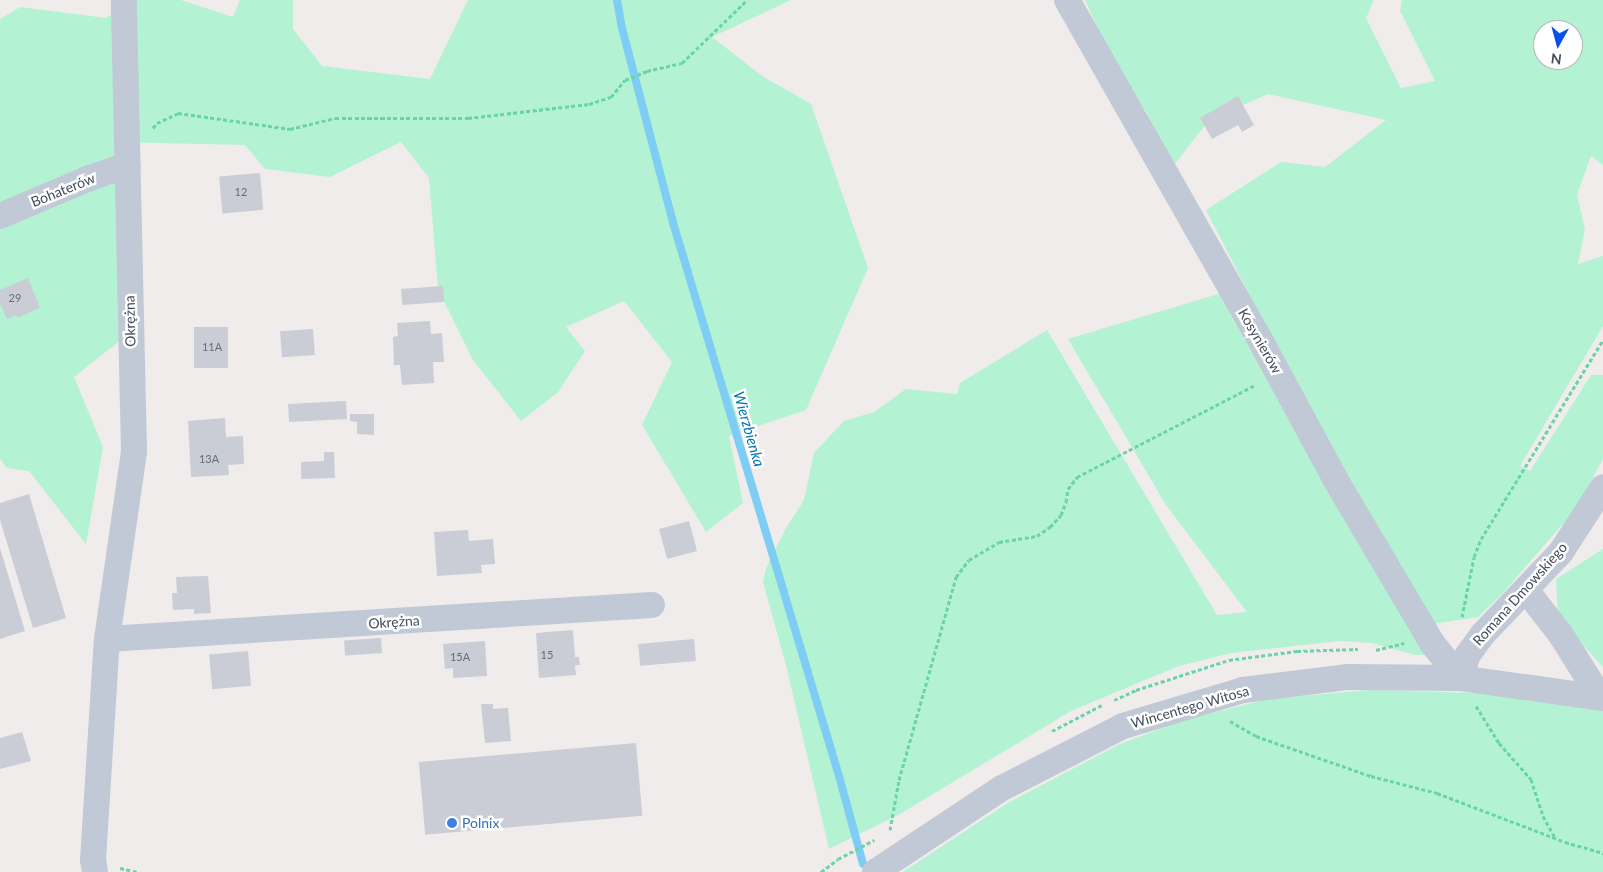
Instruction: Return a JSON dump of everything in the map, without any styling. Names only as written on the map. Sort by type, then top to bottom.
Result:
[{"type":"street","name":"Okrężna","points":[[95,872],[93,860],[107,639],[134,451],[124,0]]},
{"type":"street","name":"Kosynierów","points":[[1067,0],[1278,373],[1338,484],[1432,643],[1457,678]]},
{"type":"street","name":"Bohaterów","points":[[0,216],[88,179],[128,165]]},
{"type":"street","name":"Romana Dmowskiego","points":[[1457,678],[1466,656],[1483,634],[1561,552],[1603,487]]},
{"type":"street","points":[[1526,590],[1562,635],[1602,698]]},
{"type":"street","name":"Okrężna","points":[[107,639],[652,605]]},
{"type":"street","name":"Wincentego Witosa","points":[[875,872],[1011,782],[1123,726],[1243,690],[1348,677],[1457,678],[1602,698]]},
{"type":"path","points":[[152,130],[157,123],[178,113],[290,129],[335,118],[433,119],[503,115],[589,104],[611,97],[625,80],[647,71],[682,63],[747,0]]},
{"type":"path","points":[[1432,643],[1447,636],[1462,617],[1474,557],[1481,539],[1603,340]]},
{"type":"path","points":[[890,830],[899,780],[956,577],[969,560],[999,542],[1037,536],[1050,527],[1061,515],[1068,489],[1077,476],[1278,373]]},
{"type":"path","points":[[1457,678],[1499,742],[1531,780],[1543,816],[1554,837]]},
{"type":"path","points":[[1214,699],[1231,723],[1256,736],[1371,776],[1437,793],[1554,837],[1603,852]]},
{"type":"path","points":[[821,872],[838,859],[879,837]]},
{"type":"green space","points":[[133,0],[181,0],[233,17],[240,0],[293,0],[293,29],[322,66],[430,79],[468,0],[791,0],[712,37],[762,76],[811,104],[868,268],[806,410],[729,436],[743,503],[706,532],[642,425],[672,362],[624,301],[566,327],[585,351],[558,392],[521,421],[473,360],[438,289],[429,178],[401,142],[330,177],[265,169],[245,145],[117,142],[122,339],[74,377],[103,447],[86,544],[29,471],[7,468],[0,459],[0,19],[20,7],[106,18]]},
{"type":"green space","points":[[1085,0],[1374,0],[1366,18],[1401,88],[1435,81],[1400,11],[1402,0],[1603,0],[1603,165],[1591,156],[1577,195],[1585,229],[1578,264],[1603,256],[1603,326],[1520,466],[1530,471],[1591,375],[1603,375],[1603,459],[1572,517],[1560,527],[1502,594],[1478,617],[1433,624],[1429,655],[1415,655],[1372,643],[1340,641],[1231,653],[1179,666],[1071,711],[900,814],[829,849],[786,665],[763,582],[766,568],[786,528],[804,500],[814,453],[844,421],[874,412],[906,389],[957,394],[960,383],[1047,330],[1217,615],[1247,612],[1166,505],[1068,339],[1245,286],[1206,210],[1281,162],[1325,167],[1386,120],[1268,94],[1209,120],[1170,170],[1147,113],[1114,65]]},
{"type":"green space","points":[[1603,549],[1603,667],[1558,617],[1556,579]]},
{"type":"green space","points":[[1370,690],[1477,693],[1603,711],[1603,872],[903,872],[1006,804],[1120,744],[1184,720],[1268,699]]},
{"type":"building","points":[[1238,96],[1254,125],[1242,132],[1238,125],[1212,139],[1200,118]]},
{"type":"building","points":[[260,173],[263,210],[222,213],[219,177]]},
{"type":"building","points":[[28,278],[40,308],[17,318],[16,315],[7,319],[0,304],[0,290]]},
{"type":"building","points":[[443,286],[444,302],[402,305],[401,289]]},
{"type":"building","points":[[430,321],[431,334],[442,333],[444,362],[433,362],[434,383],[402,385],[400,365],[394,365],[393,337],[398,336],[397,323]]},
{"type":"building","points":[[194,327],[228,327],[228,368],[194,368]]},
{"type":"building","points":[[313,329],[315,355],[282,357],[280,331]]},
{"type":"building","points":[[346,401],[347,419],[289,422],[288,404]]},
{"type":"building","points":[[350,414],[374,414],[374,435],[357,434],[357,422],[350,421]]},
{"type":"building","points":[[225,418],[226,437],[243,436],[244,464],[228,465],[229,475],[191,477],[188,421]]},
{"type":"building","points":[[324,452],[334,452],[335,478],[301,479],[301,462],[324,461]]},
{"type":"building","points":[[29,494],[66,618],[33,628],[0,520],[0,503]]},
{"type":"building","points":[[689,521],[697,551],[667,559],[659,529]]},
{"type":"building","points":[[468,530],[469,541],[493,539],[495,564],[481,565],[482,573],[437,576],[434,532]]},
{"type":"building","points":[[0,548],[25,631],[0,639]]},
{"type":"building","points":[[208,576],[211,613],[194,614],[194,609],[173,610],[172,593],[177,593],[176,577]]},
{"type":"building","points":[[573,630],[575,657],[579,657],[580,665],[575,665],[576,675],[539,678],[536,633]]},
{"type":"building","points":[[381,638],[382,653],[345,656],[344,641]]},
{"type":"building","points":[[694,639],[696,661],[640,666],[638,644]]},
{"type":"building","points":[[485,641],[487,676],[453,678],[453,668],[445,669],[443,644]]},
{"type":"building","points":[[248,651],[251,686],[212,689],[209,654]]},
{"type":"building","points":[[481,704],[493,704],[493,709],[508,708],[511,741],[485,743]]},
{"type":"building","points":[[22,732],[31,761],[0,769],[0,738]]},
{"type":"building","points":[[636,743],[642,816],[425,835],[419,762]]},
{"type":"waterway","name":"Wierzbienka","points":[[617,0],[622,28],[674,226],[839,776],[863,864]]},
{"type":"place","name":"Polnix","points":[[452,823]]}]
